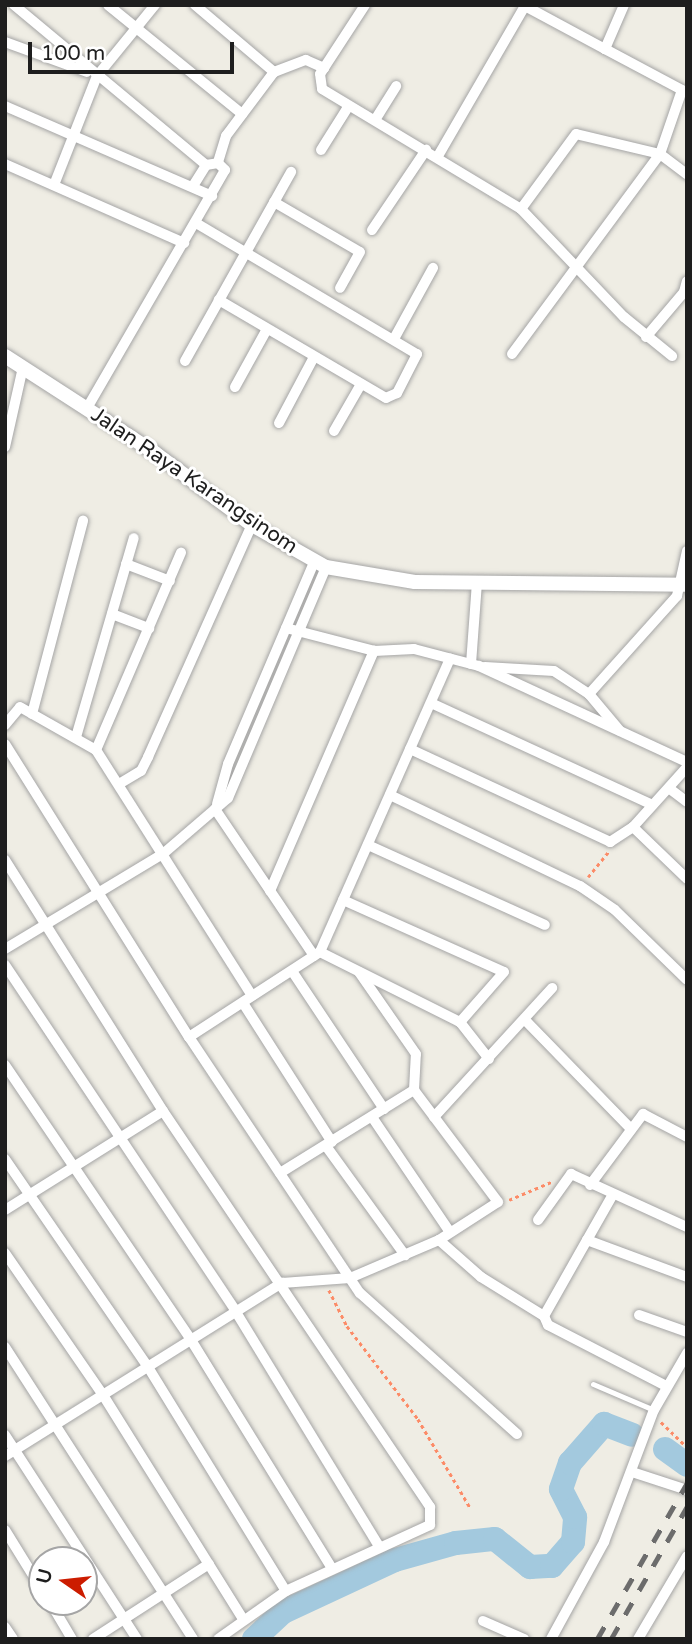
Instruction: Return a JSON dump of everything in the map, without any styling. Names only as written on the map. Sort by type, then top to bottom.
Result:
[{"type":"street","points":[[14,5],[97,76],[225,175],[87,408]]},
{"type":"street","points":[[108,5],[242,114]]},
{"type":"street","points":[[54,185],[76,135],[97,76],[155,5]]},
{"type":"street","points":[[195,5],[274,72]]},
{"type":"street","points":[[365,5],[324,68],[319,84],[348,107],[438,156],[521,209],[646,337],[672,356]]},
{"type":"street","points":[[605,49],[624,5]]},
{"type":"street","points":[[438,156],[525,6],[605,49],[685,85],[660,154],[512,354]]},
{"type":"street","points":[[5,42],[97,76]]},
{"type":"street","points":[[193,186],[212,164],[226,136],[274,72],[306,60],[324,68]]},
{"type":"street","points":[[376,120],[396,86]]},
{"type":"street","points":[[5,106],[212,196]]},
{"type":"street","points":[[321,150],[348,107]]},
{"type":"street","points":[[521,209],[576,134],[660,154],[687,174]]},
{"type":"street","points":[[372,230],[426,150]]},
{"type":"street","points":[[5,164],[184,243]]},
{"type":"street","points":[[185,361],[291,172]]},
{"type":"street","points":[[274,202],[360,252],[340,288]]},
{"type":"street","points":[[196,223],[395,337],[417,354],[397,393],[386,398],[219,300]]},
{"type":"street","points":[[395,337],[433,268]]},
{"type":"street","points":[[646,337],[684,292],[687,281]]},
{"type":"street","points":[[236,387],[267,329]]},
{"type":"street","name":"Jalan Raya Karangsinom","points":[[5,356],[87,408],[252,526],[320,564],[387,580],[684,585]]},
{"type":"street","points":[[279,422],[314,357]]},
{"type":"street","points":[[5,447],[23,367]]},
{"type":"street","points":[[334,431],[361,384]]},
{"type":"street","points":[[32,714],[83,521]]},
{"type":"street","points":[[119,784],[141,771],[252,526]]},
{"type":"street","points":[[76,737],[134,538]]},
{"type":"street","points":[[589,695],[652,629],[684,585],[687,551]]},
{"type":"street","points":[[96,750],[181,553]]},
{"type":"street","points":[[126,564],[170,581]]},
{"type":"street","points":[[320,564],[286,628],[219,784],[216,807],[270,891],[317,954],[359,971],[460,1022],[489,1059]]},
{"type":"street","points":[[5,950],[97,891],[164,853],[228,798],[299,632],[320,564]]},
{"type":"street","points":[[475,665],[477,582]]},
{"type":"street","points":[[112,614],[149,628]]},
{"type":"street","points":[[286,628],[374,651],[414,649],[475,665],[687,765],[670,789],[617,842],[410,749]]},
{"type":"street","points":[[270,891],[374,651]]},
{"type":"street","points":[[189,1037],[317,954],[450,658]]},
{"type":"street","points":[[475,665],[554,671],[589,695],[623,735]]},
{"type":"street","points":[[431,703],[653,805]]},
{"type":"street","points":[[5,725],[16,707],[96,750],[164,853],[329,1144],[405,1255]]},
{"type":"street","points":[[5,744],[189,1037],[350,1278],[418,1348],[517,1434]]},
{"type":"street","points":[[670,789],[687,802]]},
{"type":"street","points":[[390,795],[580,886],[615,910],[687,980]]},
{"type":"street","points":[[633,827],[687,879]]},
{"type":"street","points":[[368,845],[545,925]]},
{"type":"street","points":[[5,860],[163,1111],[282,1283],[375,1433],[430,1507],[430,1525],[379,1546],[286,1591],[218,1639]]},
{"type":"street","points":[[343,900],[504,972],[460,1022]]},
{"type":"street","points":[[5,965],[118,1140],[236,1312],[379,1546]]},
{"type":"street","points":[[292,971],[384,1110]]},
{"type":"street","points":[[10,1453],[282,1283],[350,1278],[439,1240],[498,1202],[414,1090],[416,1054],[359,971]]},
{"type":"street","points":[[434,1117],[526,1021],[552,988]]},
{"type":"street","points":[[526,1021],[631,1129]]},
{"type":"street","points":[[5,1065],[191,1340],[332,1568]]},
{"type":"street","points":[[280,1173],[414,1090]]},
{"type":"street","points":[[5,1210],[163,1111]]},
{"type":"street","points":[[590,1185],[643,1114],[652,1115],[687,1137]]},
{"type":"street","points":[[372,1117],[450,1232]]},
{"type":"street","points":[[5,1159],[148,1367],[286,1591]]},
{"type":"street","points":[[538,1220],[571,1174],[612,1196],[687,1227]]},
{"type":"street","points":[[544,1316],[612,1196]]},
{"type":"street","points":[[439,1240],[481,1277],[544,1316],[548,1325],[666,1386]]},
{"type":"street","points":[[587,1240],[687,1277]]},
{"type":"street","points":[[5,1254],[103,1395],[243,1619]]},
{"type":"street","points":[[639,1315],[687,1332]]},
{"type":"street","points":[[5,1348],[58,1423],[193,1639]]},
{"type":"street","points":[[551,1639],[604,1542],[654,1410],[687,1353]]},
{"type":"street","points":[[5,1435],[10,1453],[137,1639]]},
{"type":"street","points":[[632,1472],[687,1490]]},
{"type":"street","points":[[5,1530],[28,1567]]},
{"type":"street","points":[[638,1639],[687,1556]]},
{"type":"street","points":[[93,1639],[209,1564]]},
{"type":"street","points":[[58,1616],[72,1639]]},
{"type":"street","points":[[483,1621],[524,1639]]},
{"type":"street","points":[[5,1627],[13,1639]]},
{"type":"lane","points":[[593,1384],[654,1410]]},
{"type":"path","points":[[580,886],[617,842]]},
{"type":"path","points":[[498,1202],[565,1179]]},
{"type":"path","points":[[327,1279],[347,1325],[418,1419],[471,1509]]},
{"type":"path","points":[[654,1410],[687,1447]]},
{"type":"waterway","points":[[254,1639],[283,1612],[395,1560],[456,1543],[495,1539],[530,1567],[552,1566],[573,1542],[575,1517],[561,1489],[570,1463],[604,1424],[632,1435]]},
{"type":"waterway","points":[[665,1449],[687,1465]]},
{"type":"railway","points":[[597,1639],[687,1483]]},
{"type":"railway","points":[[611,1639],[687,1507]]}]
